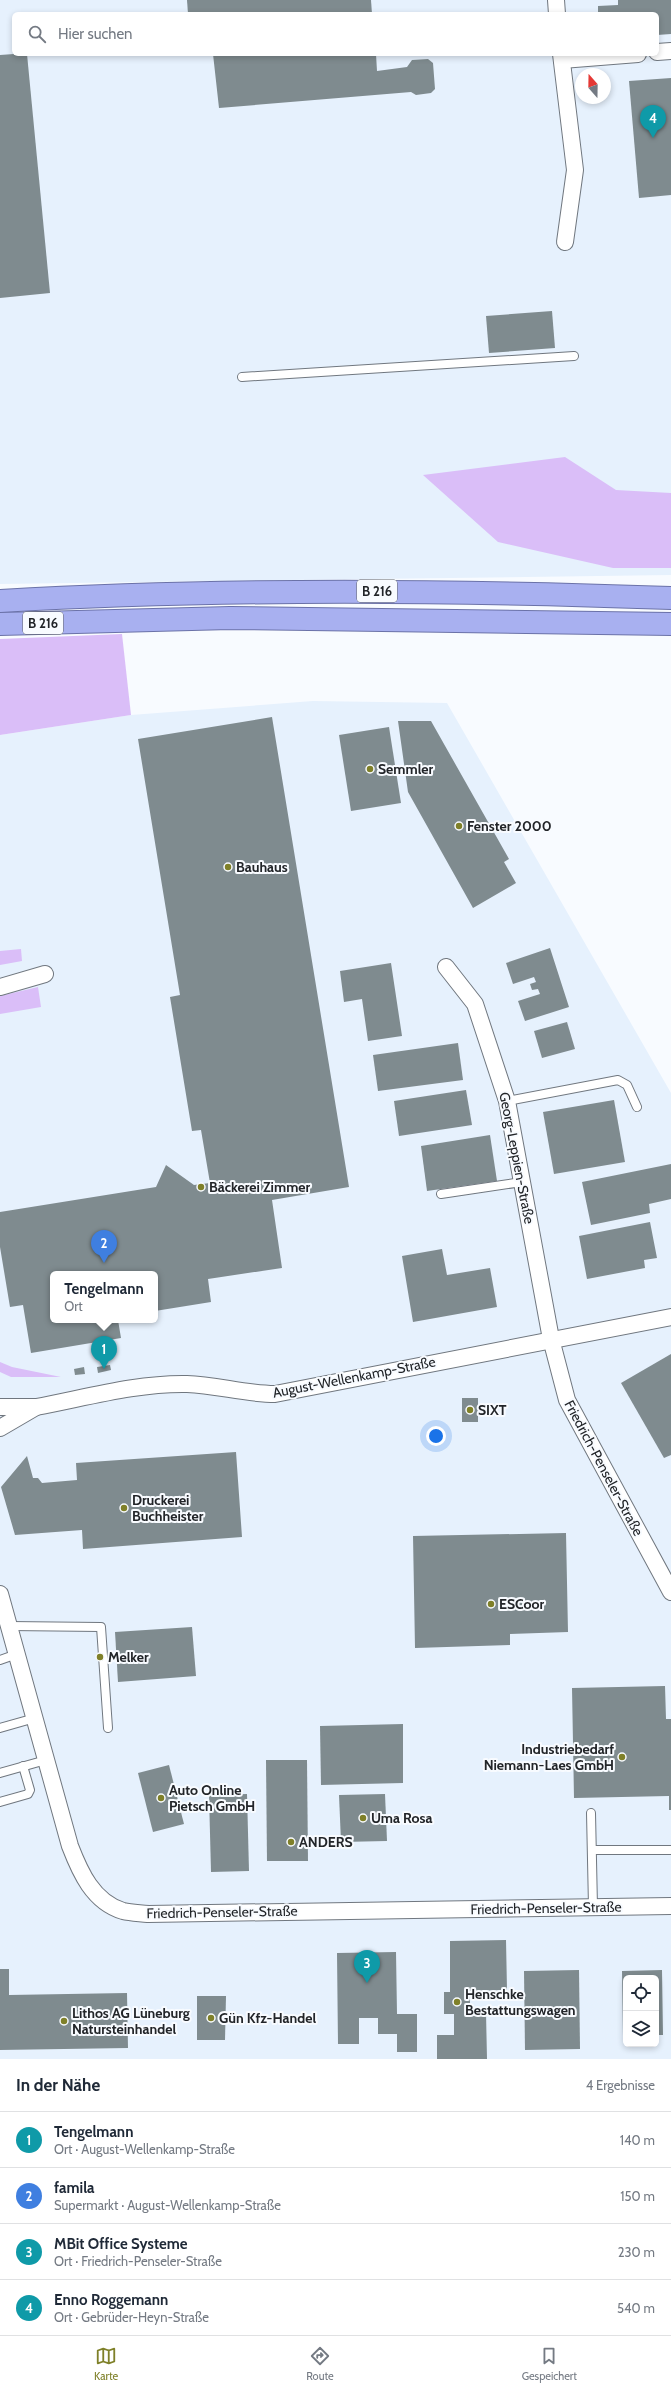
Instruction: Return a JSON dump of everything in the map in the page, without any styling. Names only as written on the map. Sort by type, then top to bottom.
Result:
[{"type":"highway","name":"B 216","points":[[0,602],[99,596],[415,591],[671,598]]},
{"type":"highway","name":"B 216","points":[[0,624],[230,618],[671,624]]},
{"type":"street","points":[[556,0],[557,12]]},
{"type":"street","points":[[659,52],[671,51]]},
{"type":"street","points":[[564,242],[575,170],[561,57],[587,56]]},
{"type":"street","name":"Georg-Leppien-Straße","points":[[446,967],[475,1004],[507,1101],[550,1339]]},
{"type":"street","points":[[0,979],[45,974],[0,987]]},
{"type":"street","name":"August-Wellenkamp-Straße","points":[[0,1407],[36,1407],[162,1385],[188,1384],[256,1394],[275,1394],[550,1339],[671,1317]]},
{"type":"street","name":"Friedrich-Penseler-Straße","points":[[550,1339],[567,1400],[671,1592]]},
{"type":"street","name":"August-Wellenkamp-Straße","points":[[0,1428],[36,1407]]},
{"type":"street","name":"Friedrich-Penseler-Straße","points":[[0,1594],[46,1760],[80,1871],[88,1885],[103,1900],[123,1911],[148,1914],[671,1906]]},
{"type":"lane","points":[[242,377],[574,356]]},
{"type":"lane","points":[[507,1101],[618,1080],[627,1085],[637,1106]]},
{"type":"lane","points":[[441,1194],[522,1182]]},
{"type":"lane","points":[[9,1626],[101,1627],[108,1728]]},
{"type":"lane","points":[[0,1660],[17,1654]]},
{"type":"lane","points":[[0,1728],[35,1718]]},
{"type":"lane","points":[[0,1773],[46,1760]]},
{"type":"lane","points":[[0,1802],[28,1794],[30,1790],[24,1766]]},
{"type":"lane","points":[[591,1813],[594,1907]]},
{"type":"lane","points":[[592,1850],[671,1850]]},
{"type":"shaded area","points":[[0,0],[671,0],[671,575],[0,584]]},
{"type":"shaded area","points":[[565,457],[616,490],[671,493],[671,568],[613,568],[498,542],[423,475]]},
{"type":"shaded area","points":[[122,634],[131,715],[0,735],[0,639]]},
{"type":"shaded area","points":[[313,701],[447,703],[671,1093],[671,2059],[0,2059],[0,735],[131,715]]},
{"type":"shaded area","points":[[21,949],[22,961],[0,965],[0,951]]},
{"type":"shaded area","points":[[38,987],[41,1007],[0,1014],[0,996]]},
{"type":"shaded area","points":[[0,1362],[12,1367],[61,1377],[11,1377],[0,1372]]},
{"type":"building","points":[[187,0],[371,0],[372,12],[188,12]]},
{"type":"building","points":[[618,0],[671,0],[671,34],[659,35],[659,12],[598,12],[598,6],[618,5]]},
{"type":"building","points":[[12,54],[12,56],[27,56],[50,293],[0,298],[0,55]]},
{"type":"building","points":[[213,56],[376,56],[377,71],[407,67],[412,60],[428,59],[433,63],[435,89],[431,93],[416,95],[411,92],[219,108]]},
{"type":"building","points":[[671,78],[671,195],[639,198],[629,81]]},
{"type":"building","points":[[552,311],[555,348],[489,353],[486,316]]},
{"type":"building","name":"Bauhaus","points":[[272,717],[349,1187],[272,1200],[282,1268],[208,1279],[211,1302],[158,1311],[158,1271],[50,1271],[50,1323],[118,1323],[121,1338],[31,1353],[23,1305],[10,1307],[0,1247],[0,1212],[156,1187],[166,1165],[194,1185],[210,1183],[201,1130],[192,1131],[170,997],[180,995],[138,739]]},
{"type":"building","name":"Fenster 2000","points":[[398,721],[431,721],[509,859],[504,862],[516,883],[473,908],[408,792]]},
{"type":"building","name":"Semmler","points":[[389,727],[401,803],[351,811],[339,735]]},
{"type":"building","points":[[550,948],[569,1007],[525,1021],[518,1001],[540,994],[538,989],[532,990],[530,984],[536,982],[534,977],[513,984],[506,963]]},
{"type":"building","points":[[391,963],[402,1036],[368,1041],[362,999],[344,1002],[340,971]]},
{"type":"building","points":[[567,1022],[575,1049],[542,1058],[534,1031]]},
{"type":"building","points":[[458,1043],[463,1080],[378,1091],[373,1055]]},
{"type":"building","points":[[466,1090],[472,1125],[399,1136],[394,1101]]},
{"type":"building","points":[[614,1100],[625,1162],[554,1174],[543,1112]]},
{"type":"building","points":[[490,1135],[497,1181],[427,1191],[421,1146]]},
{"type":"building","points":[[671,1164],[671,1199],[649,1204],[650,1213],[591,1225],[582,1182]]},
{"type":"building","points":[[650,1222],[657,1258],[644,1260],[645,1268],[587,1279],[579,1236]]},
{"type":"building","points":[[442,1249],[447,1275],[490,1268],[497,1307],[413,1322],[402,1256]]},
{"type":"building","points":[[671,1354],[671,1455],[664,1458],[621,1383]]},
{"type":"building","points":[[110,1365],[111,1370],[98,1373],[97,1367]]},
{"type":"building","points":[[84,1367],[85,1374],[75,1375],[74,1369]]},
{"type":"building","name":"SIXT","points":[[462,1398],[478,1398],[478,1422],[462,1422]]},
{"type":"building","name":"Druckerei Buchheister","points":[[236,1452],[242,1537],[83,1549],[82,1530],[15,1535],[1,1487],[27,1456],[33,1478],[38,1478],[42,1483],[77,1480],[76,1463]]},
{"type":"building","name":"ESCoor","points":[[566,1533],[568,1632],[510,1634],[510,1645],[415,1648],[413,1536]]},
{"type":"building","points":[[192,1627],[196,1676],[118,1682],[115,1632]]},
{"type":"building","name":"Industriebedarf Niemann-Laes GmbH","points":[[665,1686],[666,1719],[671,1719],[671,1810],[669,1810],[669,1796],[574,1798],[572,1688]]},
{"type":"building","points":[[403,1724],[403,1783],[321,1785],[320,1726]]},
{"type":"building","points":[[266,1760],[307,1760],[308,1861],[267,1861]]},
{"type":"building","name":"Auto Online Pietsch GmbH","points":[[169,1765],[184,1824],[153,1832],[138,1773]]},
{"type":"building","points":[[247,1794],[249,1871],[211,1872],[209,1795]]},
{"type":"building","name":"Uma Rosa","points":[[385,1794],[387,1841],[341,1842],[339,1795]]},
{"type":"building","name":"Henschke Bestattungswagen","points":[[506,1940],[507,1990],[470,1991],[470,2013],[486,2012],[487,2059],[437,2059],[437,2035],[454,2035],[454,2014],[444,2014],[444,1992],[450,1992],[450,1941]]},
{"type":"building","points":[[396,1952],[397,2014],[417,2014],[417,2052],[397,2052],[397,2034],[378,2034],[378,2018],[359,2018],[359,2044],[338,2044],[337,1953]]},
{"type":"building","name":"Lithos AG Lüneburg Natursteinhandel","points":[[0,1969],[9,1969],[9,1995],[127,1993],[128,2048],[0,2050]]},
{"type":"building","points":[[579,1970],[580,2049],[525,2050],[524,1971]]},
{"type":"building","points":[[662,1970],[663,2035],[659,2035],[659,1975],[623,1975],[623,2036],[622,1971]]},
{"type":"building","name":"Gün Kfz-Handel","points":[[197,1996],[226,1996],[225,2040],[197,2040]]},
{"type":"place","name":"Enno Roggemann","points":[[653,138]]},
{"type":"place","name":"Semmler","points":[[370,769]]},
{"type":"place","name":"Fenster 2000","points":[[459,826]]},
{"type":"place","name":"Bauhaus","points":[[228,867]]},
{"type":"place","name":"Bäckerei Zimmer","points":[[201,1187]]},
{"type":"place","name":"famila","points":[[104,1263]]},
{"type":"place","name":"Tengelmann","points":[[104,1369]]},
{"type":"place","name":"SIXT","points":[[470,1410]]},
{"type":"place","name":"Druckerei Buchheister","points":[[124,1508]]},
{"type":"place","name":"ESCoor","points":[[491,1604]]},
{"type":"place","name":"Melker","points":[[100,1657]]},
{"type":"place","name":"Industriebedarf Niemann-Laes GmbH","points":[[622,1757]]},
{"type":"place","name":"Auto Online Pietsch GmbH","points":[[161,1798]]},
{"type":"place","name":"Uma Rosa","points":[[363,1818]]},
{"type":"place","name":"ANDERS","points":[[291,1842]]},
{"type":"place","name":"MBit Office Systeme","points":[[367,1983]]},
{"type":"place","name":"Henschke Bestattungswagen","points":[[457,2002]]},
{"type":"place","name":"Gün Kfz-Handel","points":[[211,2018]]},
{"type":"place","name":"Lithos AG Lüneburg Natursteinhandel","points":[[64,2021]]}]
